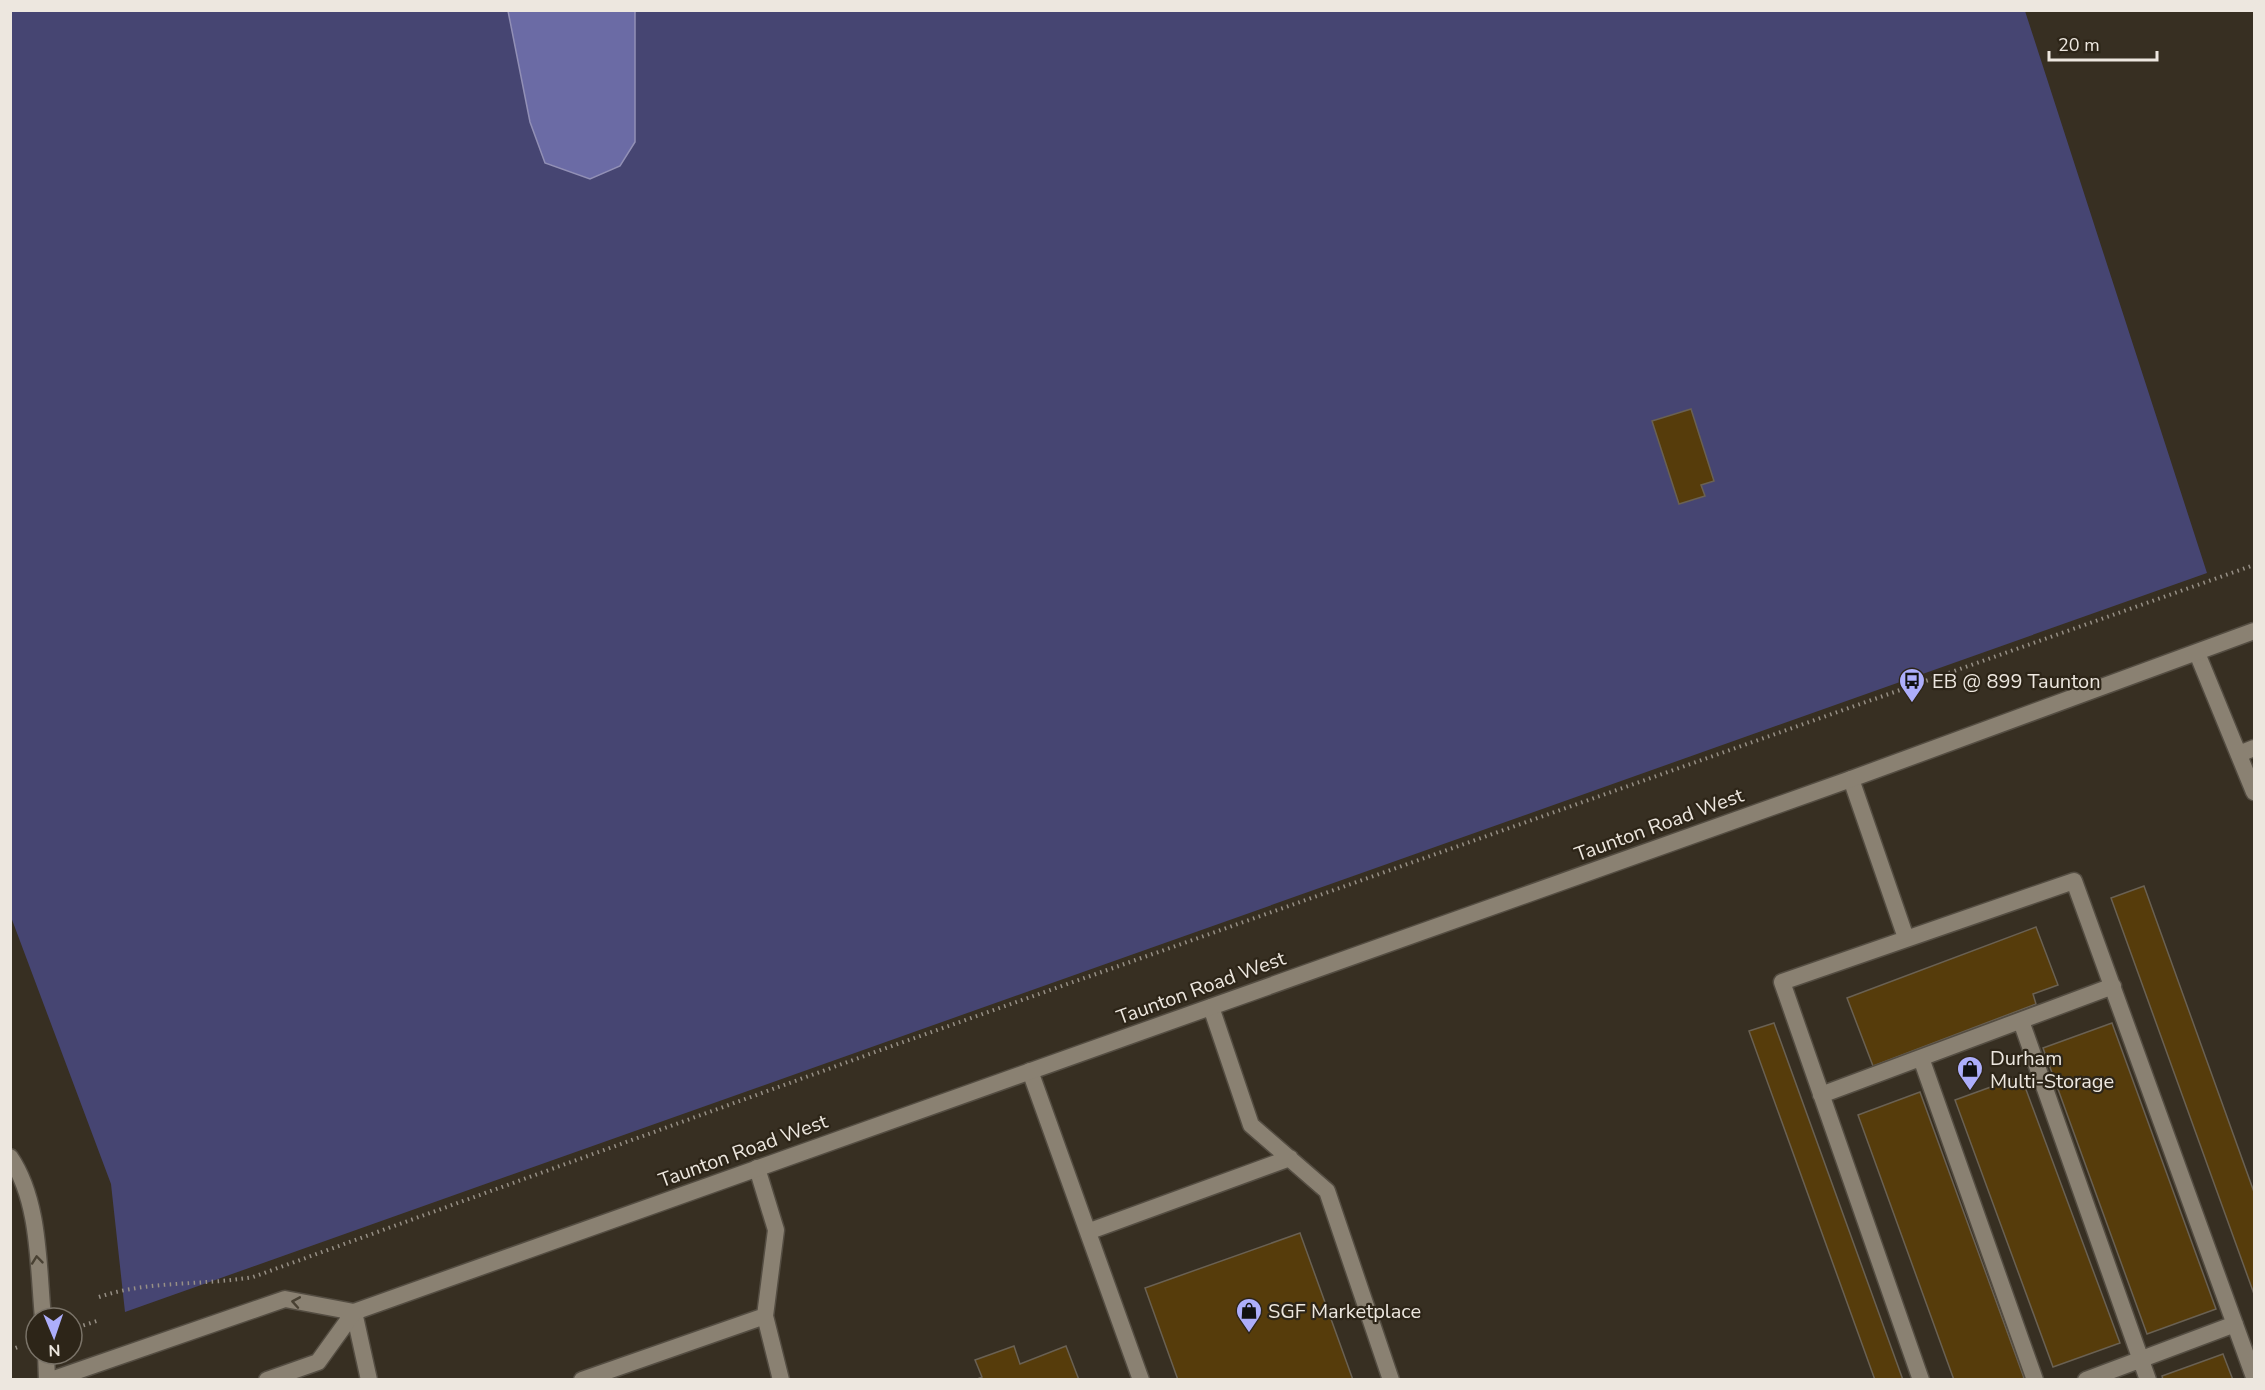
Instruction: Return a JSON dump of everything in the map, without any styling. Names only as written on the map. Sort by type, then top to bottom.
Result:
[{"type":"main road","name":"Taunton Road West","points":[[354,1312],[1851,779],[2254,631]]},
{"type":"main road","points":[[2197,653],[2247,751],[2254,792]]},
{"type":"main road","points":[[1851,779],[1906,938]]},
{"type":"main road","points":[[1921,1380],[1782,982],[2074,881],[2254,1377]]},
{"type":"main road","points":[[1821,1095],[2112,986]]},
{"type":"main road","points":[[1211,1007],[1251,1125],[1327,1191],[1391,1380]]},
{"type":"main road","points":[[2021,1021],[2148,1380]]},
{"type":"main road","points":[[1921,1058],[2035,1380]]},
{"type":"main road","points":[[1030,1071],[1141,1380]]},
{"type":"main road","points":[[10,1157],[20,1171],[32,1213],[42,1306]]},
{"type":"main road","points":[[1089,1231],[1290,1158]]},
{"type":"main road","points":[[758,1168],[776,1230],[765,1316],[781,1380]]},
{"type":"main road","points":[[49,1380],[285,1299],[354,1312]]},
{"type":"main road","points":[[267,1380],[318,1362],[354,1312]]},
{"type":"main road","points":[[354,1312],[369,1380]]},
{"type":"main road","points":[[582,1380],[765,1316]]},
{"type":"main road","points":[[2086,1380],[2235,1324]]},
{"type":"path","points":[[99,1298],[150,1284],[225,1282],[253,1277],[878,1051],[2254,565]]},
{"type":"path","points":[[84,1325],[100,1320]]},
{"type":"shaded area","points":[[11,11],[2025,11],[2207,573],[125,1312],[111,1184],[11,917]]},
{"type":"water","points":[[508,11],[635,11],[635,142],[620,166],[590,179],[545,163],[530,122]]},
{"type":"building","points":[[1691,409],[1714,481],[1701,485],[1705,496],[1679,504],[1652,421]]},
{"type":"building","points":[[2144,886],[2254,1192],[2254,1294],[2111,898]]},
{"type":"building","points":[[2036,927],[2058,985],[2033,994],[2036,1004],[1873,1066],[1847,998]]},
{"type":"building","points":[[1774,1023],[1903,1380],[1875,1380],[1749,1031]]},
{"type":"building","points":[[2112,1023],[2216,1309],[2147,1334],[2043,1048]]},
{"type":"building","points":[[2021,1076],[2120,1343],[2053,1367],[1955,1100]]},
{"type":"building","points":[[1920,1092],[2024,1378],[2020,1380],[1954,1380],[1858,1115]]},
{"type":"building","name":"SGF Marketplace","points":[[1300,1233],[1353,1380],[1178,1380],[1145,1288]]},
{"type":"building","points":[[1014,1346],[1020,1364],[1066,1346],[1079,1380],[975,1380],[982,1377],[975,1360]]},
{"type":"building","points":[[2223,1354],[2233,1380],[2163,1380],[2162,1376]]},
{"type":"place","name":"EB @ 899 Taunton","points":[[1912,704]]},
{"type":"place","name":"Durham Multi-Storage","points":[[1970,1092]]},
{"type":"place","name":"SGF Marketplace","points":[[1249,1334]]}]
